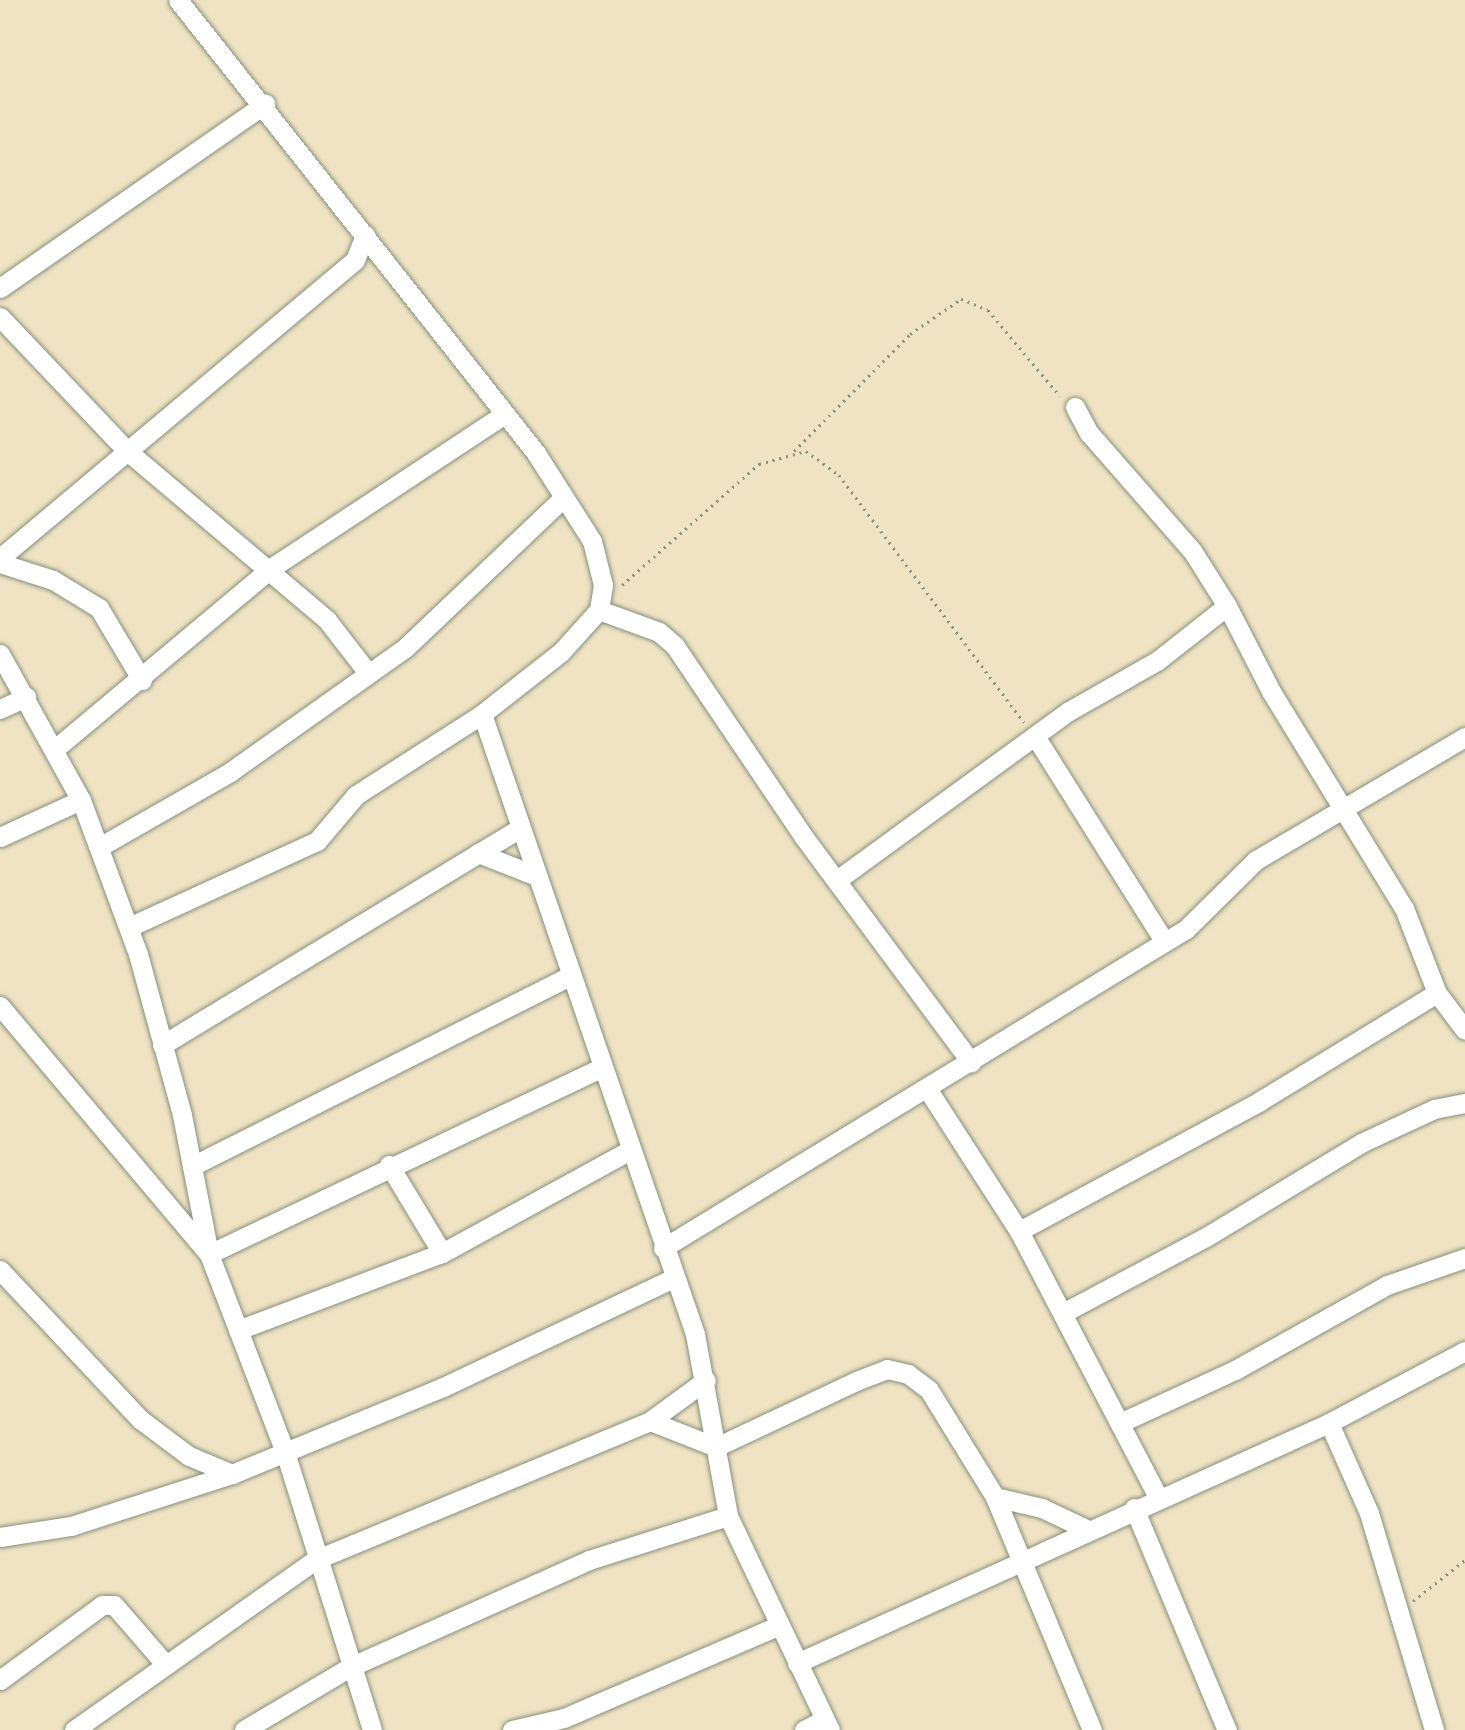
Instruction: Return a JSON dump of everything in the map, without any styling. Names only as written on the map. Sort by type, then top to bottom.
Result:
[{"type":"street","points":[[178,0],[265,104],[503,415],[563,498],[592,541],[604,597],[632,621],[675,646],[837,880],[971,1062]]},
{"type":"street","points":[[0,288],[265,104]]},
{"type":"street","points":[[142,680],[99,608],[53,580],[0,561],[126,450],[355,260],[365,235]]},
{"type":"street","points":[[355,260],[386,264]]},
{"type":"street","points":[[0,317],[126,450],[271,568],[327,620],[368,673]]},
{"type":"street","points":[[1075,407],[1088,433],[1185,541],[1227,606],[1340,807],[1404,908],[1437,993],[1465,1030]]},
{"type":"street","points":[[56,748],[142,680],[271,568],[503,415]]},
{"type":"street","points":[[101,846],[230,772],[368,673],[446,614],[563,498]]},
{"type":"street","points":[[129,927],[317,841],[356,795],[482,714],[561,652],[604,597]]},
{"type":"street","points":[[837,880],[1035,736],[1157,661],[1227,606]]},
{"type":"street","points":[[0,654],[56,748],[101,846],[129,927],[162,1045],[192,1166],[209,1254],[285,1452],[315,1560],[372,1730]]},
{"type":"street","points":[[0,709],[26,697]]},
{"type":"street","points":[[482,714],[534,876],[571,975],[706,1380],[728,1516],[827,1725],[804,1730]]},
{"type":"street","points":[[1035,736],[1164,941]]},
{"type":"street","points":[[663,1248],[928,1090],[1164,941],[1225,896],[1256,860],[1340,807],[1465,737]]},
{"type":"street","points":[[0,837],[81,800]]},
{"type":"street","points":[[162,1045],[520,828]]},
{"type":"street","points":[[478,853],[534,876]]},
{"type":"street","points":[[192,1166],[571,975]]},
{"type":"street","points":[[1018,1231],[1260,1101],[1437,993]]},
{"type":"street","points":[[0,1006],[209,1254]]},
{"type":"street","points":[[209,1254],[389,1165],[602,1068]]},
{"type":"street","points":[[928,1090],[1018,1231],[1122,1422],[1158,1497]]},
{"type":"street","points":[[1063,1313],[1206,1237],[1362,1143],[1434,1109],[1465,1103]]},
{"type":"street","points":[[239,1330],[443,1253],[630,1150]]},
{"type":"street","points":[[389,1165],[443,1253]]},
{"type":"street","points":[[1122,1422],[1235,1370],[1387,1285],[1465,1258]]},
{"type":"street","points":[[0,1270],[141,1420],[189,1457],[232,1474]]},
{"type":"street","points":[[0,1538],[71,1526],[232,1474],[443,1387],[674,1279]]},
{"type":"street","points":[[797,1663],[1023,1563],[1086,1529],[1329,1423],[1465,1351]]},
{"type":"street","points":[[650,1421],[716,1447],[887,1369],[908,1374],[929,1390],[995,1497],[1092,1730]]},
{"type":"street","points":[[74,1730],[315,1560],[650,1421],[706,1380]]},
{"type":"street","points":[[1329,1423],[1404,1612],[1434,1724],[1415,1730]]},
{"type":"street","points":[[995,1497],[1042,1508],[1086,1529]]},
{"type":"street","points":[[1134,1508],[1227,1730]]},
{"type":"street","points":[[244,1730],[350,1667],[589,1560],[728,1516]]},
{"type":"street","points":[[0,1680],[102,1605],[114,1605],[166,1665]]},
{"type":"street","points":[[512,1730],[564,1718],[780,1625]]},
{"type":"path","points":[[604,597],[759,464],[791,453],[910,334],[961,299],[988,310],[1075,407]]},
{"type":"path","points":[[791,453],[822,457],[839,475],[1035,736]]},
{"type":"path","points":[[1404,1612],[1465,1560]]}]
